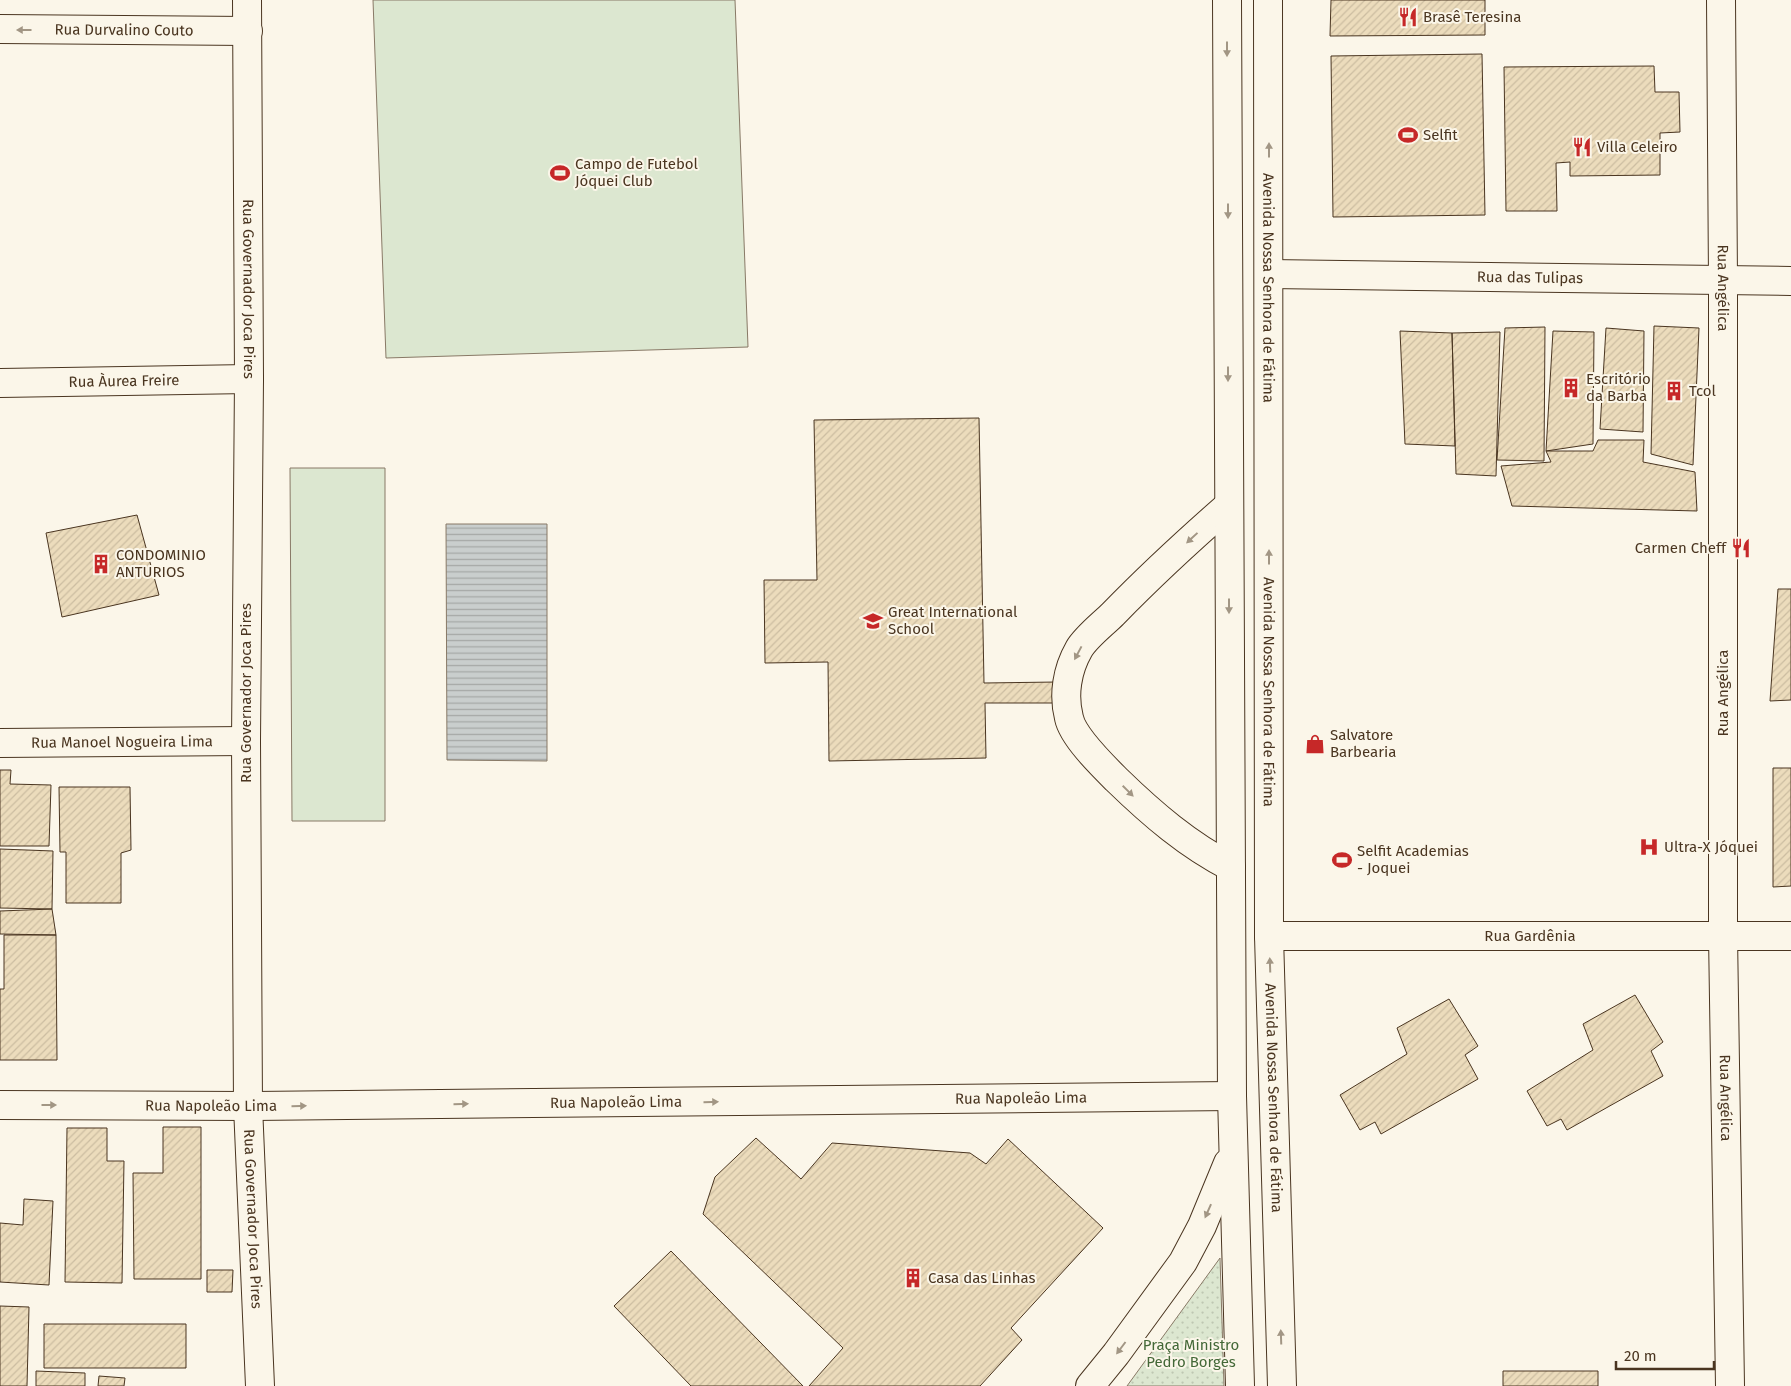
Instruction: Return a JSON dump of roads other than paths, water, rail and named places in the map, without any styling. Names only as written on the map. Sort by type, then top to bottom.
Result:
[{"type":"street","name":"Rua Governador Joca Pires","points":[[247,0],[249,379],[246,741],[248,1106],[260,1386]]},
{"type":"street","points":[[1227,0],[1232,1150],[1240,1386]]},
{"type":"street","name":"Avenida Nossa Senhora de Fátima","points":[[1268,0],[1269,936],[1282,1386]]},
{"type":"street","name":"Rua Angélica","points":[[1721,0],[1723,935],[1730,1386]]},
{"type":"street","name":"Rua Durvalino Couto","points":[[0,29],[248,31]]},
{"type":"street","name":"Rua das Tulipas","points":[[1269,274],[1791,281]]},
{"type":"street","name":"Rua Àurea Freire","points":[[0,383],[249,379]]},
{"type":"street","points":[[1229,505],[1149,578],[1080,647],[1069,673],[1066,699],[1069,719],[1073,729],[1101,764],[1146,809],[1204,853],[1231,867]]},
{"type":"street","name":"Rua Manoel Nogueira Lima","points":[[0,743],[246,741]]},
{"type":"street","name":"Rua Gardênia","points":[[1269,936],[1791,936]]},
{"type":"street","name":"Rua Napoleão Lima","points":[[0,1105],[248,1106],[1232,1096]]},
{"type":"street","points":[[1090,1386],[1127,1340],[1183,1262],[1206,1218],[1232,1150]]},
{"type":"place","name":"Brasê Teresina","points":[[1408,17]]},
{"type":"place","name":"Selfit","points":[[1408,135]]},
{"type":"place","name":"Villa Celeiro","points":[[1582,147]]},
{"type":"place","name":"Campo de Futebol Jóquei Club","points":[[560,173]]},
{"type":"place","name":"Escritório da Barba","points":[[1571,388]]},
{"type":"place","name":"Tcol","points":[[1674,391]]},
{"type":"place","name":"Carmen Cheff","points":[[1741,548]]},
{"type":"place","name":"CONDOMINIO ANTURIOS","points":[[101,564]]},
{"type":"place","name":"Great International School","points":[[873,621]]},
{"type":"place","name":"Salvatore Barbearia","points":[[1315,744]]},
{"type":"place","name":"Ultra-X Jóquei","points":[[1649,847]]},
{"type":"place","name":"Selfit Academias - Joquei","points":[[1342,860]]},
{"type":"place","name":"Casa das Linhas","points":[[913,1278]]},
{"type":"park label","name":"Praça Ministro Pedro Borges","points":[[1191,1354]]}]
